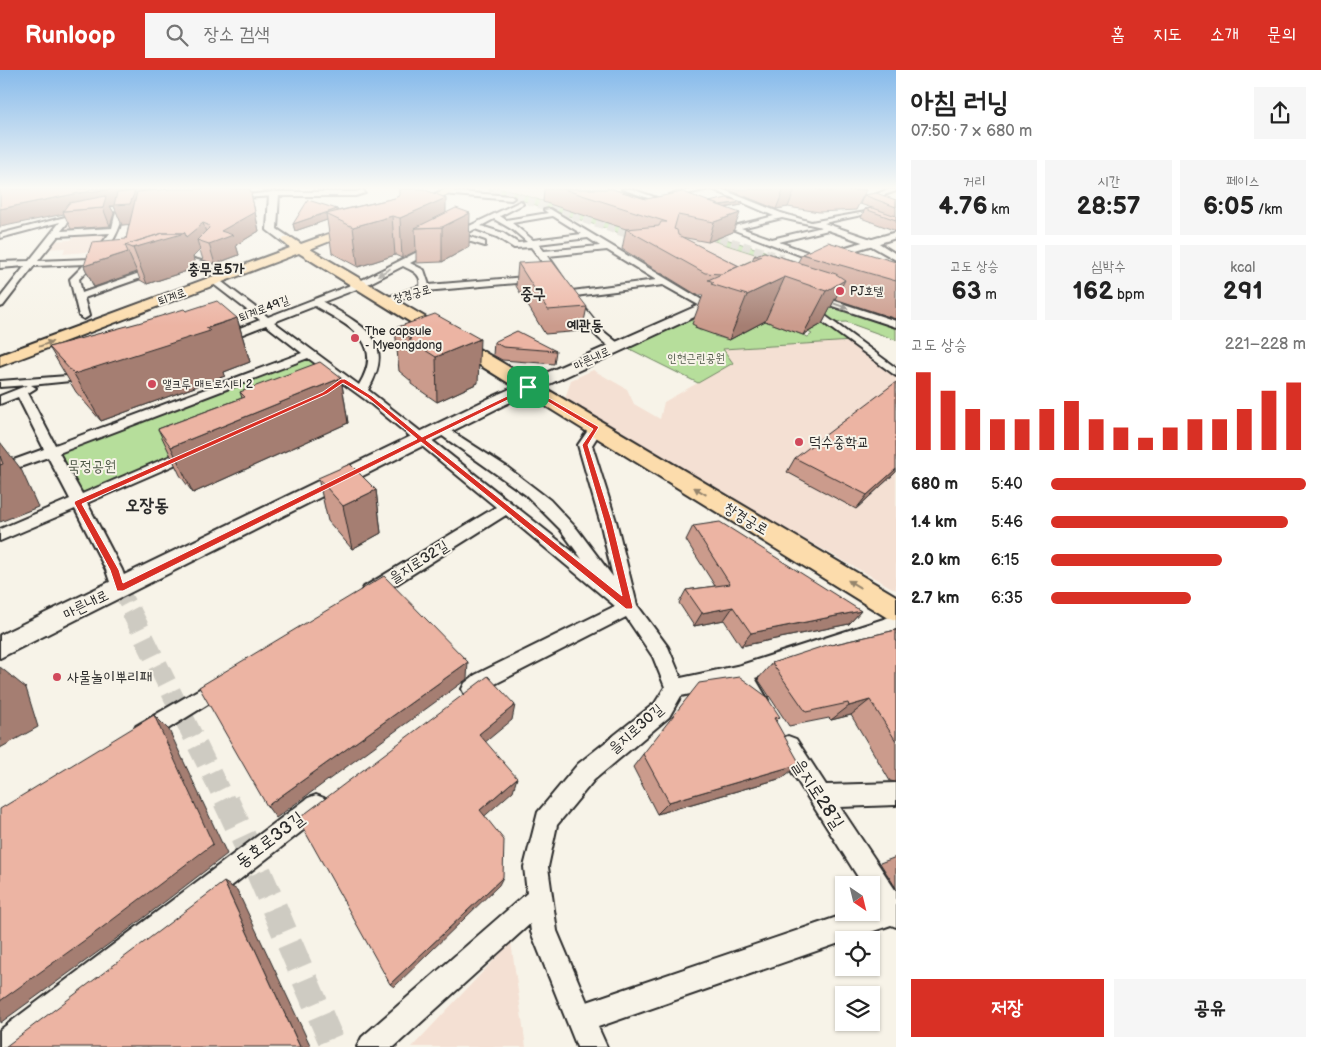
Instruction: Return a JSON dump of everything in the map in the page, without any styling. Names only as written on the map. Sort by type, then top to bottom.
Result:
[{"type":"main road","points":[[278,235],[293,245]]},
{"type":"main road","name":"퇴계로","points":[[0,361],[316,235]]},
{"type":"main road","name":"퇴계로","points":[[293,245],[327,235]]},
{"type":"main road","points":[[808,265],[885,238]]},
{"type":"main road","name":"창경궁로","points":[[293,245],[896,609]]},
{"type":"main road","name":"퇴계로","points":[[0,346],[84,316],[216,274]]},
{"type":"main road","name":"마른내로","points":[[0,647],[528,387],[737,292]]},
{"type":"street","points":[[0,304],[54,235]]},
{"type":"street","points":[[84,316],[74,278],[94,261],[114,235]]},
{"type":"street","points":[[359,285],[456,235]]},
{"type":"street","points":[[458,235],[482,244]]},
{"type":"street","points":[[496,235],[517,246],[588,236],[707,306]]},
{"type":"street","points":[[523,235],[533,243],[558,273],[569,294],[596,330],[618,347]]},
{"type":"street","points":[[750,235],[770,242],[808,265],[837,266]]},
{"type":"street","points":[[770,242],[802,235]]},
{"type":"street","points":[[866,235],[885,238],[896,258]]},
{"type":"street","points":[[543,254],[626,245]]},
{"type":"street","points":[[194,262],[204,252]]},
{"type":"street","points":[[0,265],[94,261]]},
{"type":"street","name":"퇴계로","points":[[79,297],[174,264],[194,262],[216,274]]},
{"type":"street","points":[[402,262],[421,272],[425,281],[424,288]]},
{"type":"street","points":[[216,274],[269,321],[422,440],[505,509],[629,607]]},
{"type":"street","name":"창경궁로","points":[[386,301],[424,288],[559,278]]},
{"type":"street","points":[[569,294],[664,282]]},
{"type":"street","name":"퇴계로49길","points":[[207,344],[359,285]]},
{"type":"street","points":[[797,291],[896,324]]},
{"type":"street","points":[[316,302],[348,322],[367,338],[376,350],[376,363],[371,378],[361,392]]},
{"type":"street","points":[[794,306],[817,314],[896,373]]},
{"type":"street","points":[[0,470],[310,354]]},
{"type":"street","points":[[0,384],[101,375]]},
{"type":"street","points":[[0,400],[54,379]]},
{"type":"street","points":[[331,389],[343,380]]},
{"type":"street","points":[[21,392],[114,570],[120,589]]},
{"type":"street","points":[[596,428],[585,445],[608,521],[629,607]]},
{"type":"street","points":[[440,430],[525,486],[558,518],[588,553],[602,576],[629,607],[661,653],[675,688],[741,674],[896,622]]},
{"type":"street","points":[[0,535],[202,448]]},
{"type":"street","name":"을지로32길","points":[[356,601],[505,509]]},
{"type":"street","points":[[458,699],[482,682],[629,607]]},
{"type":"street","points":[[124,745],[240,674]]},
{"type":"street","name":"을지로28길","points":[[741,674],[895,913]]},
{"type":"street","name":"을지로30길","points":[[592,1047],[544,932],[536,867],[546,820],[586,772],[662,710],[675,688]]},
{"type":"street","points":[[820,796],[896,794]]},
{"type":"street","name":"동호로33길","points":[[1,1047],[331,795]]},
{"type":"street","points":[[372,1047],[540,898]]},
{"type":"street","points":[[580,1019],[895,913]]},
{"type":"shaded area","points":[[76,235],[110,235],[98,251],[63,254],[65,248],[42,249],[48,241],[71,240]]},
{"type":"shaded area","points":[[642,235],[695,235],[896,298],[896,320]]},
{"type":"shaded area","name":"덕수중학교","points":[[853,341],[896,373],[896,590],[712,488],[565,399],[571,380],[593,370],[627,389],[634,404],[660,419],[664,402],[733,363],[722,349]]},
{"type":"shaded area","points":[[511,942],[526,1047],[412,1047]]},
{"type":"green space","name":"인현근린공원","points":[[624,235],[644,235],[739,266],[761,256],[694,235],[712,235],[774,254],[776,257],[755,272],[896,326],[896,340],[846,322],[829,323],[853,341],[723,349],[733,363],[698,383],[622,345],[694,313],[739,273]],"holes":[[[759,296],[822,324],[808,332],[812,334],[808,337],[765,321],[729,340],[714,336],[715,334],[704,329],[701,331],[695,328]]]},
{"type":"green space","name":"묵정공원","points":[[308,357],[336,379],[80,498],[56,453]]},
{"type":"building","points":[[127,235],[158,235],[125,245],[128,252],[84,266],[92,242],[126,239]]},
{"type":"building","points":[[158,235],[179,235],[133,248],[125,245]]},
{"type":"building","points":[[202,235],[233,235],[209,244],[197,240]]},
{"type":"building","points":[[636,235],[678,235],[739,266],[721,274],[705,273]]},
{"type":"building","points":[[828,242],[896,262],[896,281],[802,254]]},
{"type":"building","points":[[764,252],[836,274],[845,280],[826,291],[785,277],[747,295],[711,284],[714,282],[708,280],[762,256],[754,256]]},
{"type":"building","points":[[552,261],[587,307],[548,310],[518,263]]},
{"type":"building","points":[[217,301],[237,318],[206,328],[210,331],[74,374],[49,347],[184,309],[186,311]]},
{"type":"building","points":[[435,314],[480,339],[436,357],[409,340],[412,339],[395,328]]},
{"type":"building","points":[[517,331],[556,351],[503,347],[494,342]]},
{"type":"building","points":[[320,362],[341,378],[171,447],[158,429],[245,397],[240,392]]},
{"type":"building","points":[[896,382],[896,469],[867,495],[795,458]]},
{"type":"building","points":[[350,464],[376,490],[343,506],[318,478]]},
{"type":"building","points":[[720,522],[861,611],[751,633],[733,607],[702,613],[686,590],[730,584],[693,526]]},
{"type":"building","points":[[384,576],[468,662],[267,806],[199,687]]},
{"type":"building","points":[[896,630],[896,741],[870,700],[849,706],[848,703],[806,712],[772,663],[830,644]]},
{"type":"building","points":[[488,676],[515,705],[479,734],[517,778],[480,810],[504,840],[503,877],[390,984],[298,819]]},
{"type":"building","points":[[740,677],[766,696],[780,717],[774,718],[800,764],[669,802],[643,754],[699,683]]},
{"type":"building","points":[[154,715],[213,844],[99,930],[0,1001],[0,809]]},
{"type":"building","points":[[224,882],[300,1047],[5,1047]]},
{"type":"tunnel","points":[[629,235],[645,240]]},
{"type":"tunnel","points":[[708,235],[783,258]]},
{"type":"tunnel","points":[[120,589],[132,612]]},
{"type":"tunnel","points":[[131,611],[226,803]]},
{"type":"tunnel","points":[[226,801],[251,854],[334,1047]]},
{"type":"place","name":"PJ호텔","points":[[840,291]]},
{"type":"place","name":"The capsule - Myeongdong","points":[[355,338]]},
{"type":"place","name":"앨크루 매트로시티 2","points":[[152,384]]},
{"type":"place","name":"덕수중학교","points":[[799,442]]},
{"type":"place","name":"사물놀이뿌리패","points":[[57,677]]},
{"type":"district","name":"충무로5가","points":[[216,269]]},
{"type":"district","name":"중구","points":[[533,294]]},
{"type":"district","name":"예관동","points":[[585,325]]},
{"type":"district","name":"오장동","points":[[147,505]]},
{"type":"route","points":[[528,387],[422,440],[370,397],[343,380],[325,393],[78,503],[114,570],[120,589],[422,440],[505,509],[629,607],[608,521],[585,445],[596,428],[528,387]]}]
